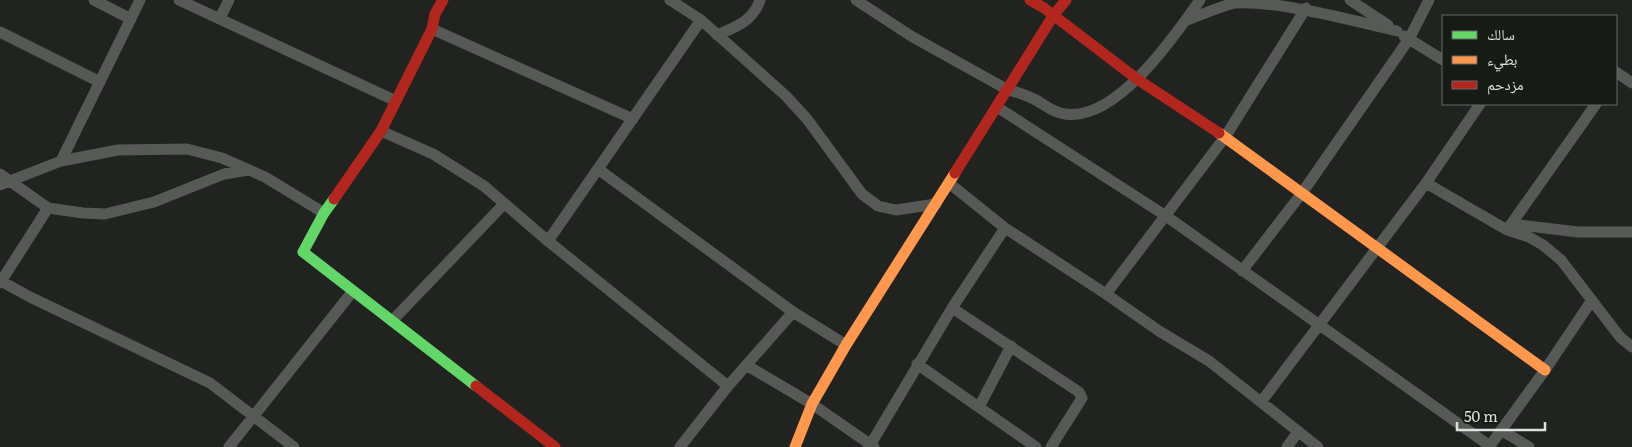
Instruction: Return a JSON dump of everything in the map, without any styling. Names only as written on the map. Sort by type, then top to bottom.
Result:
[{"type":"street","points":[[94,0],[131,19]]},
{"type":"street","points":[[61,161],[140,0]]},
{"type":"street","points":[[179,0],[396,101]]},
{"type":"street","points":[[220,18],[229,0]]},
{"type":"street","points":[[443,0],[435,14],[432,29],[381,131],[324,213],[303,252],[555,447]]},
{"type":"street","points":[[670,0],[701,20],[786,96],[807,118],[862,194],[878,206],[896,210],[936,204]]},
{"type":"street","points":[[717,34],[748,20],[760,0]]},
{"type":"street","points":[[856,0],[911,36],[1008,90],[1021,93],[1055,112],[1077,115],[1095,111],[1107,104],[1137,79],[1166,48],[1200,0]]},
{"type":"street","points":[[1030,0],[1044,8],[1137,79],[1302,193],[1545,370]]},
{"type":"street","points":[[795,447],[812,404],[846,346],[1053,16],[1066,0]]},
{"type":"street","points":[[1350,0],[1442,59]]},
{"type":"street","points":[[1242,271],[1302,193],[1409,39],[1429,0]]},
{"type":"street","points":[[1185,21],[1236,3],[1267,2],[1306,8],[1397,31]]},
{"type":"street","points":[[1106,294],[1225,138],[1306,8]]},
{"type":"street","points":[[548,241],[701,20]]},
{"type":"street","points":[[432,29],[633,119]]},
{"type":"street","points":[[0,32],[100,82]]},
{"type":"street","points":[[1617,75],[1632,83]]},
{"type":"street","points":[[1261,402],[1426,183],[1479,105]]},
{"type":"street","points":[[1509,227],[1595,105]]},
{"type":"street","points":[[997,107],[1166,216],[1490,447],[1592,300]]},
{"type":"street","points":[[381,131],[441,158],[484,186],[548,241],[728,386]]},
{"type":"street","points":[[6,183],[61,161],[118,150],[187,149],[222,158],[265,177],[324,213]]},
{"type":"street","points":[[598,169],[793,312],[846,346]]},
{"type":"street","points":[[0,174],[6,183],[48,208],[105,214],[154,202],[224,174],[249,170]]},
{"type":"street","points":[[949,183],[1005,228],[1159,331],[1209,361],[1318,447]]},
{"type":"street","points":[[1426,183],[1544,244],[1561,260],[1620,337],[1632,347]]},
{"type":"street","points":[[392,321],[504,204]]},
{"type":"street","points":[[48,208],[1,282],[210,383],[294,447]]},
{"type":"street","points":[[1509,227],[1578,232],[1632,232]]},
{"type":"street","points":[[746,365],[812,404],[871,446],[917,364],[1005,228]]},
{"type":"street","points":[[229,447],[353,291]]},
{"type":"street","points":[[952,308],[1079,392],[1082,398],[1051,447]]},
{"type":"street","points":[[683,446],[728,386],[793,312]]},
{"type":"street","points":[[979,407],[1011,346]]},
{"type":"street","points":[[917,364],[1036,447]]},
{"type":"street","points":[[1502,430],[1529,447]]},
{"type":"street","points":[[1287,447],[1298,432]]},
{"type":"traffic: fast","points":[[334,199],[324,213],[303,252],[476,386]]},
{"type":"traffic: slow","points":[[1219,133],[1545,370]]},
{"type":"traffic: slow","points":[[795,447],[812,404],[846,345],[955,173]]},
{"type":"traffic: jam","points":[[334,199],[381,131],[432,29],[435,14],[443,0]]},
{"type":"traffic: jam","points":[[1030,0],[1044,8],[1137,79],[1219,133]]},
{"type":"traffic: jam","points":[[955,173],[1053,16],[1066,0]]},
{"type":"traffic: jam","points":[[476,386],[555,447]]}]
